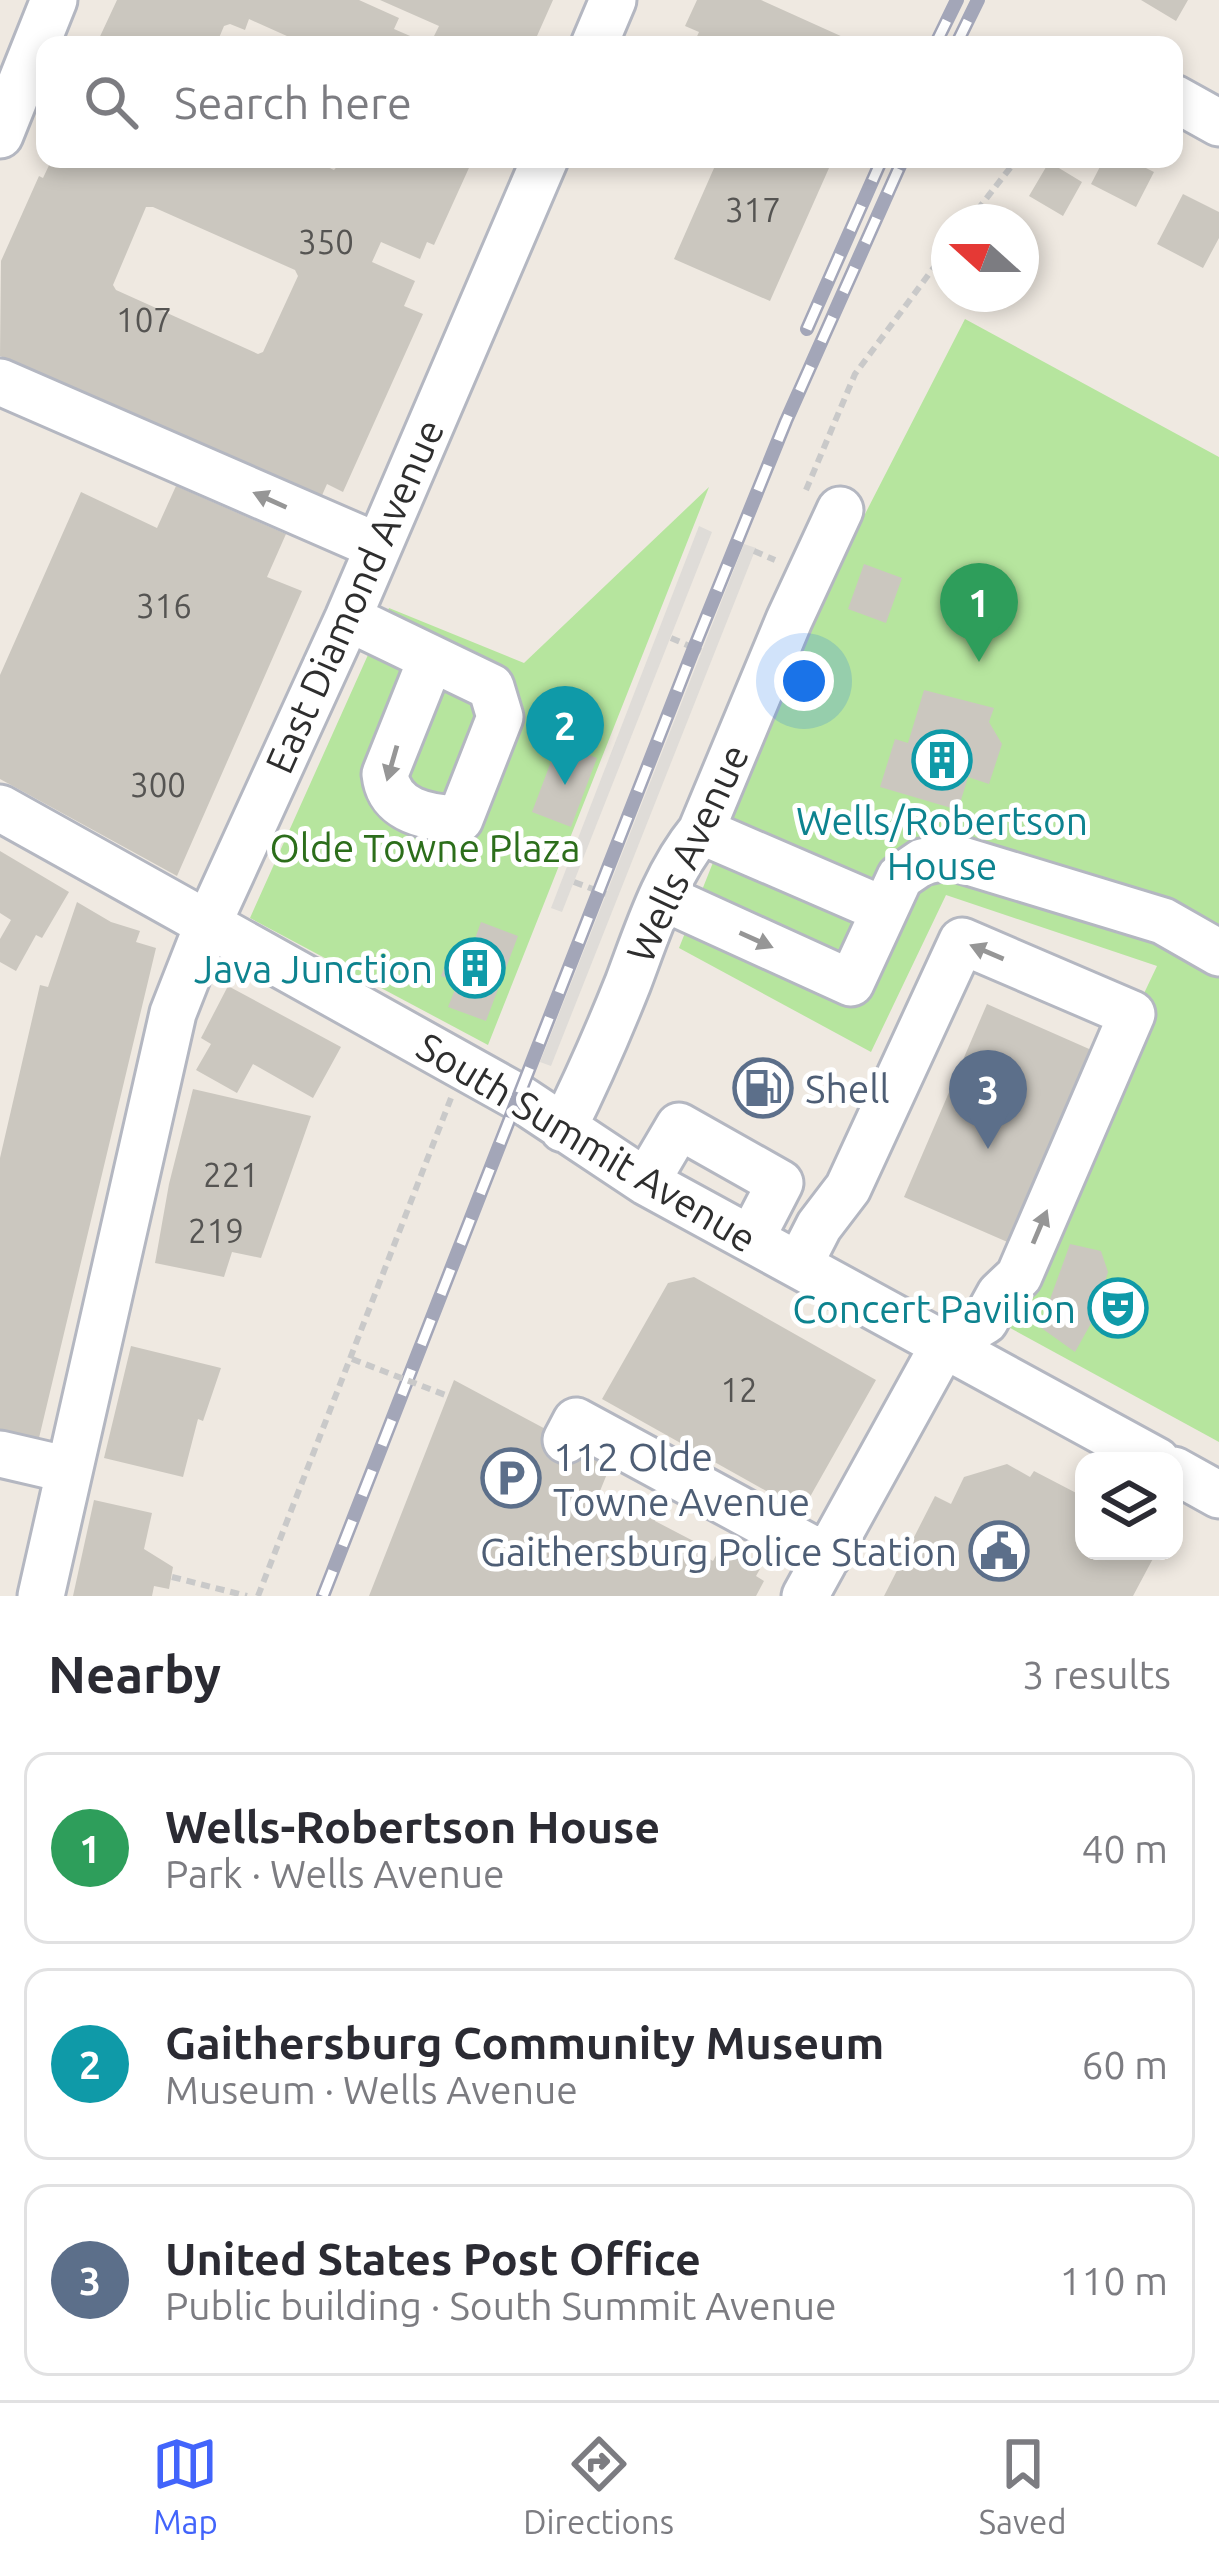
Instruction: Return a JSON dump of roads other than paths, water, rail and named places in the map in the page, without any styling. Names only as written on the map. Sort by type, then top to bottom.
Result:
[{"type":"street","points":[[40,36],[54,0]]},
{"type":"street","points":[[598,36],[613,0]]},
{"type":"street","points":[[0,136],[36,45]]},
{"type":"street","points":[[1183,103],[1219,123]]},
{"type":"street","name":"East Diamond Avenue","points":[[41,1596],[173,1013],[540,168]]},
{"type":"street","points":[[0,382],[377,546]]},
{"type":"street","name":"Wells Avenue","points":[[563,1130],[595,1066],[662,896],[680,857],[701,831],[788,620],[840,510]]},
{"type":"street","points":[[348,618],[431,659]]},
{"type":"street","name":"South Summit Avenue","points":[[0,808],[518,1097],[646,1182],[1140,1452]]},
{"type":"street","points":[[701,831],[884,910]]},
{"type":"street","points":[[662,896],[850,982],[900,877],[922,862],[949,856],[1163,922],[1219,953]]},
{"type":"street","points":[[566,1440],[576,1421],[816,1576],[943,1346],[985,1321],[1000,1294],[1019,1276],[1132,1014],[962,941],[848,1188],[819,1226],[799,1265]]},
{"type":"street","points":[[646,1182],[679,1126],[780,1183],[751,1239]]},
{"type":"street","points":[[0,1454],[69,1470]]},
{"type":"street","points":[[1183,1475],[1219,1495]]},
{"type":"railway","points":[[939,36],[957,0]]},
{"type":"railway","points":[[960,36],[978,0]]},
{"type":"railway","points":[[807,329],[878,168]]},
{"type":"railway","points":[[323,1596],[694,648],[786,421],[899,168]]},
{"type":"place","name":"Wells-Robertson House","points":[[979,662]]},
{"type":"place","name":"Wells/Robertson House","points":[[942,760]]},
{"type":"place","name":"Gaithersburg Community Museum","points":[[565,785]]},
{"type":"place","name":"Java Junction","points":[[475,968]]},
{"type":"place","name":"Shell","points":[[763,1088]]},
{"type":"place","name":"United States Post Office","points":[[988,1149]]},
{"type":"place","name":"Concert Pavilion","points":[[1118,1308]]},
{"type":"place","name":"112 Olde Towne Avenue","points":[[511,1478]]},
{"type":"place","name":"Gaithersburg Police Station","points":[[999,1551]]},
{"type":"park label","name":"Olde Towne Plaza","points":[[425,847]]}]
